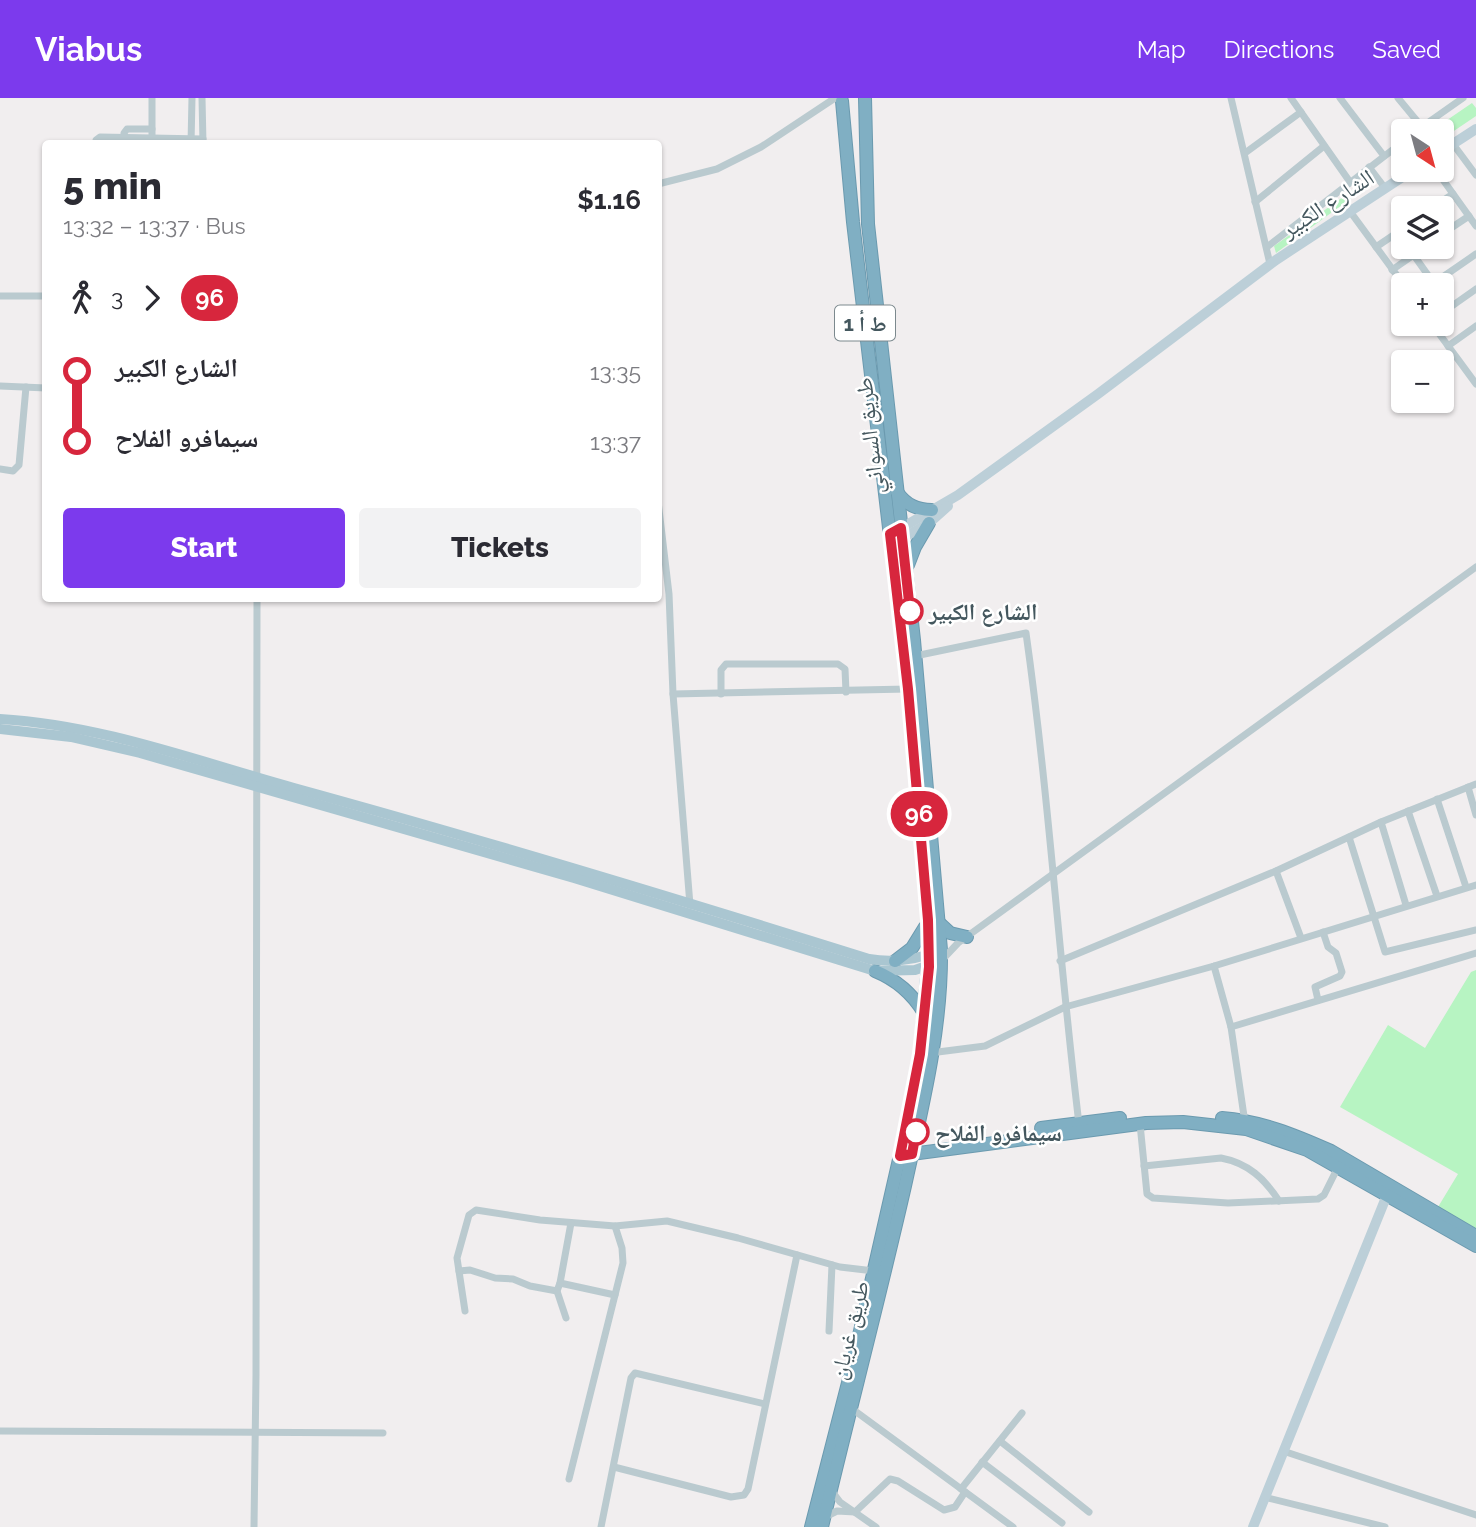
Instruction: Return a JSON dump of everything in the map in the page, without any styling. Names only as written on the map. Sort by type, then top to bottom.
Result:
[{"type":"highway","points":[[839,99],[854,105],[866,102]]},
{"type":"highway","name":"طريق السواني","points":[[839,99],[896,536],[908,689],[932,920]]},
{"type":"highway","name":"طريق السواني","points":[[866,102],[867,224],[896,489],[896,536],[905,572],[915,656],[932,920],[941,993],[907,1149]]},
{"type":"highway","points":[[896,489],[907,503],[915,508],[932,510]]},
{"type":"highway","points":[[905,572],[929,523]]},
{"type":"highway","points":[[895,961],[919,940],[932,920],[962,940]]},
{"type":"highway","name":"طريق السواني","points":[[927,1053],[925,1013],[935,958]]},
{"type":"highway","points":[[874,971],[898,983],[925,1013]]},
{"type":"highway","points":[[907,1149],[1163,1114],[1246,1125],[1307,1140],[1476,1247]]},
{"type":"highway","points":[[1079,1127],[1183,1122],[1246,1125],[1307,1150],[1476,1236]]},
{"type":"highway","name":"طريق غريان","points":[[823,1522],[851,1408],[907,1149]]},
{"type":"highway","name":"طريق غريان","points":[[811,1527],[879,1272]]},
{"type":"main road","points":[[0,719],[40,722],[117,736],[257,783]]},
{"type":"main road","points":[[0,729],[98,742],[257,783],[869,959],[895,961],[935,958]]},
{"type":"main road","points":[[691,909],[874,971],[901,972],[935,958]]},
{"type":"street","points":[[152,98],[152,137]]},
{"type":"street","points":[[1231,98],[1270,264]]},
{"type":"street","points":[[1291,98],[1350,182]]},
{"type":"street","points":[[1340,98],[1384,156]]},
{"type":"street","points":[[1398,98],[1412,119]]},
{"type":"street","points":[[1430,119],[1451,101],[1462,98]]},
{"type":"street","points":[[662,183],[717,169],[761,147],[839,99]]},
{"type":"street","points":[[191,140],[192,101],[202,101],[203,140]]},
{"type":"street","points":[[1245,153],[1301,112]]},
{"type":"street","points":[[1454,143],[1476,129]]},
{"type":"street","points":[[96,140],[100,137],[118,140]]},
{"type":"street","points":[[131,140],[152,137],[181,140]]},
{"type":"street","points":[[1454,145],[1476,175]]},
{"type":"street","points":[[1255,202],[1325,146]]},
{"type":"street","points":[[1267,247],[1391,151]]},
{"type":"street","points":[[1369,167],[1385,188]]},
{"type":"street","name":"الشارع الكبير","points":[[896,536],[958,495],[1098,394],[1270,264],[1394,182]]},
{"type":"street","points":[[1444,182],[1476,226]]},
{"type":"street","points":[[1349,211],[1394,273]]},
{"type":"street","points":[[1454,226],[1469,216]]},
{"type":"street","points":[[1376,247],[1391,237]]},
{"type":"street","points":[[1450,273],[1476,254]]},
{"type":"street","points":[[1392,270],[1406,259]]},
{"type":"street","points":[[1454,304],[1476,289]]},
{"type":"street","points":[[0,296],[42,296]]},
{"type":"street","points":[[1448,346],[1476,326]]},
{"type":"street","points":[[1441,336],[1476,384]]},
{"type":"street","points":[[0,386],[42,388]]},
{"type":"street","points":[[0,469],[13,471],[19,465],[26,387]]},
{"type":"street","name":"الشارع الكبير","points":[[896,536],[929,523],[958,495]]},
{"type":"street","points":[[662,535],[669,594],[673,694],[691,909]]},
{"type":"street","points":[[935,958],[1054,876],[1476,567]]},
{"type":"street","points":[[254,1527],[257,602]]},
{"type":"street","points":[[915,656],[1026,633],[1041,741],[1060,961],[1079,1127]]},
{"type":"street","points":[[721,694],[721,670],[726,664],[838,664],[845,669],[846,692]]},
{"type":"street","points":[[673,694],[908,689]]},
{"type":"street","points":[[1060,961],[1472,785],[1476,814]]},
{"type":"street","points":[[1437,799],[1466,887]]},
{"type":"street","points":[[1408,811],[1437,896]]},
{"type":"street","points":[[1381,822],[1406,905]]},
{"type":"street","points":[[1349,837],[1383,949],[1388,953],[1476,930]]},
{"type":"street","points":[[1276,871],[1301,938]]},
{"type":"street","points":[[927,1053],[985,1046],[1065,1007],[1214,966],[1476,885]]},
{"type":"street","points":[[1318,1000],[1315,986],[1340,976],[1342,972],[1336,953],[1328,947],[1323,932]]},
{"type":"street","points":[[1231,1027],[1476,953]]},
{"type":"street","points":[[1214,966],[1231,1027],[1246,1125]]},
{"type":"street","points":[[1140,1124],[1147,1194],[1153,1199],[1228,1203],[1321,1198],[1338,1167]]},
{"type":"street","points":[[1144,1166],[1228,1159],[1259,1175],[1279,1201]]},
{"type":"street","points":[[1253,1527],[1389,1190]]},
{"type":"street","points":[[466,1311],[457,1258],[472,1211],[480,1210],[509,1216],[615,1226],[667,1221],[832,1265],[879,1272]]},
{"type":"street","points":[[566,1318],[559,1287],[571,1223]]},
{"type":"street","points":[[569,1479],[624,1263],[615,1226]]},
{"type":"street","points":[[614,1467],[738,1497],[748,1489],[797,1255]]},
{"type":"street","points":[[829,1331],[832,1265]]},
{"type":"street","points":[[459,1271],[470,1270],[495,1278],[513,1279],[530,1286],[615,1295]]},
{"type":"street","points":[[601,1527],[631,1378],[635,1373],[765,1404]]},
{"type":"street","points":[[851,1408],[1013,1527]]},
{"type":"street","points":[[823,1522],[837,1511],[855,1512],[890,1479],[898,1481],[944,1510],[956,1507],[982,1462],[1022,1413]]},
{"type":"street","points":[[0,1431],[383,1433]]},
{"type":"street","points":[[1000,1441],[1088,1512]]},
{"type":"street","points":[[1283,1451],[1476,1515]]},
{"type":"street","points":[[982,1462],[1062,1523]]},
{"type":"street","points":[[831,1489],[835,1497],[876,1527]]},
{"type":"street","points":[[1264,1497],[1385,1527]]},
{"type":"green space","points":[[1472,103],[1476,108],[1476,116],[1454,131],[1454,119],[1449,119]]},
{"type":"green space","points":[[1367,180],[1368,186],[1276,253],[1274,246]]},
{"type":"green space","points":[[1476,970],[1476,1229],[1438,1207],[1458,1174],[1340,1107],[1388,1025],[1425,1048],[1471,972]]},
{"type":"bus line","name":"96","points":[[910,611],[901,528],[890,534],[908,689],[928,920],[929,967],[920,1054],[900,1156],[912,1154],[916,1132]]},
{"type":"place","name":"الشارع الكبير","points":[[910,611]]},
{"type":"place","name":"سيمافرو الفلاح","points":[[916,1132]]}]
